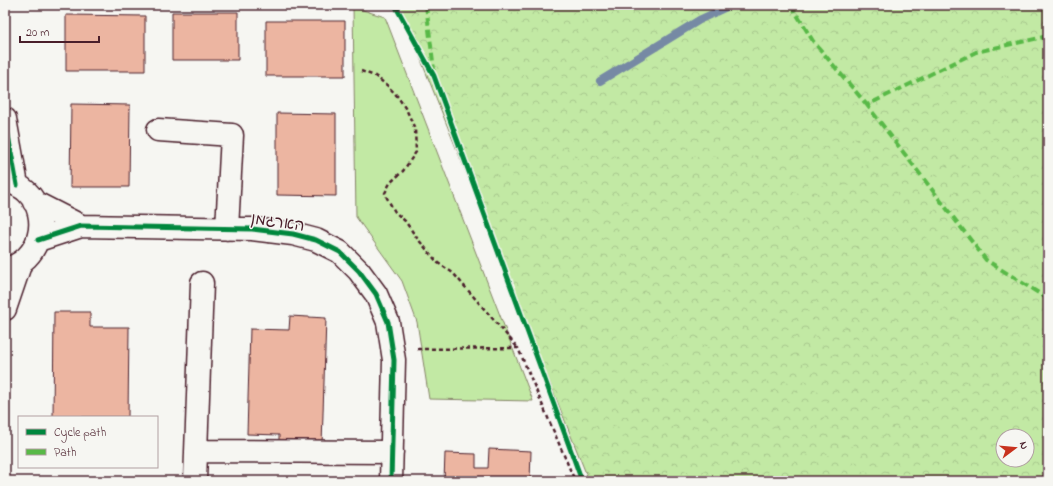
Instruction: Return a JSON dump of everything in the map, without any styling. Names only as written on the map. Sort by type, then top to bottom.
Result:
[{"type":"street","points":[[5,119],[11,182],[27,192],[34,202],[39,213],[40,226],[38,240],[31,253],[13,265],[5,309]]},
{"type":"street","points":[[158,130],[232,135],[227,228]]},
{"type":"street","name":"הארגמן","points":[[34,202],[81,226]]},
{"type":"street","name":"הארגמן","points":[[38,240],[81,226],[227,228],[252,229],[293,234],[316,240],[340,252],[359,271],[376,294],[388,322],[394,360],[391,481]]},
{"type":"street","points":[[195,481],[202,283]]},
{"type":"street","points":[[196,451],[392,452]]},
{"type":"path","points":[[361,71],[375,76],[388,86],[408,111],[415,129],[416,152],[403,171],[390,183],[385,193],[386,198],[395,212],[405,221],[416,238],[438,263],[452,273],[518,348],[575,481]]},
{"type":"path","points":[[392,349],[518,348]]},
{"type":"green space","points":[[399,5],[1048,5],[1048,481],[589,481]]},
{"type":"green space","points":[[353,7],[385,17],[533,401],[429,399],[417,322],[402,281],[356,217]]},
{"type":"building","points":[[172,12],[238,12],[238,60],[172,60]]},
{"type":"building","points":[[66,15],[145,16],[145,71],[66,71]]},
{"type":"building","points":[[266,21],[345,21],[345,76],[266,76]]},
{"type":"building","points":[[71,104],[130,105],[129,187],[70,187]]},
{"type":"building","points":[[277,113],[336,114],[336,196],[277,195]]},
{"type":"building","points":[[54,312],[90,312],[90,327],[129,327],[128,416],[53,416]]},
{"type":"building","points":[[290,316],[326,318],[322,445],[279,444],[279,435],[247,434],[250,329],[289,330]]},
{"type":"building","points":[[489,449],[531,451],[530,481],[444,481],[445,453],[476,454],[476,468],[488,468]]},
{"type":"waterway","points":[[600,81],[701,19],[731,5]]},
{"type":"marked path","points":[[426,5],[434,70]]},
{"type":"marked path","points":[[791,5],[813,41],[867,105]]},
{"type":"marked path","points":[[1048,36],[976,52],[867,105],[986,260],[1045,297],[1048,297]]},
{"type":"cycle path","points":[[395,5],[434,76],[582,481]]},
{"type":"cycle path","points":[[5,119],[17,185]]},
{"type":"cycle path","points":[[38,240],[81,226],[252,229],[293,234],[316,240],[340,252],[359,271],[376,294],[388,322],[394,360],[391,481]]}]
